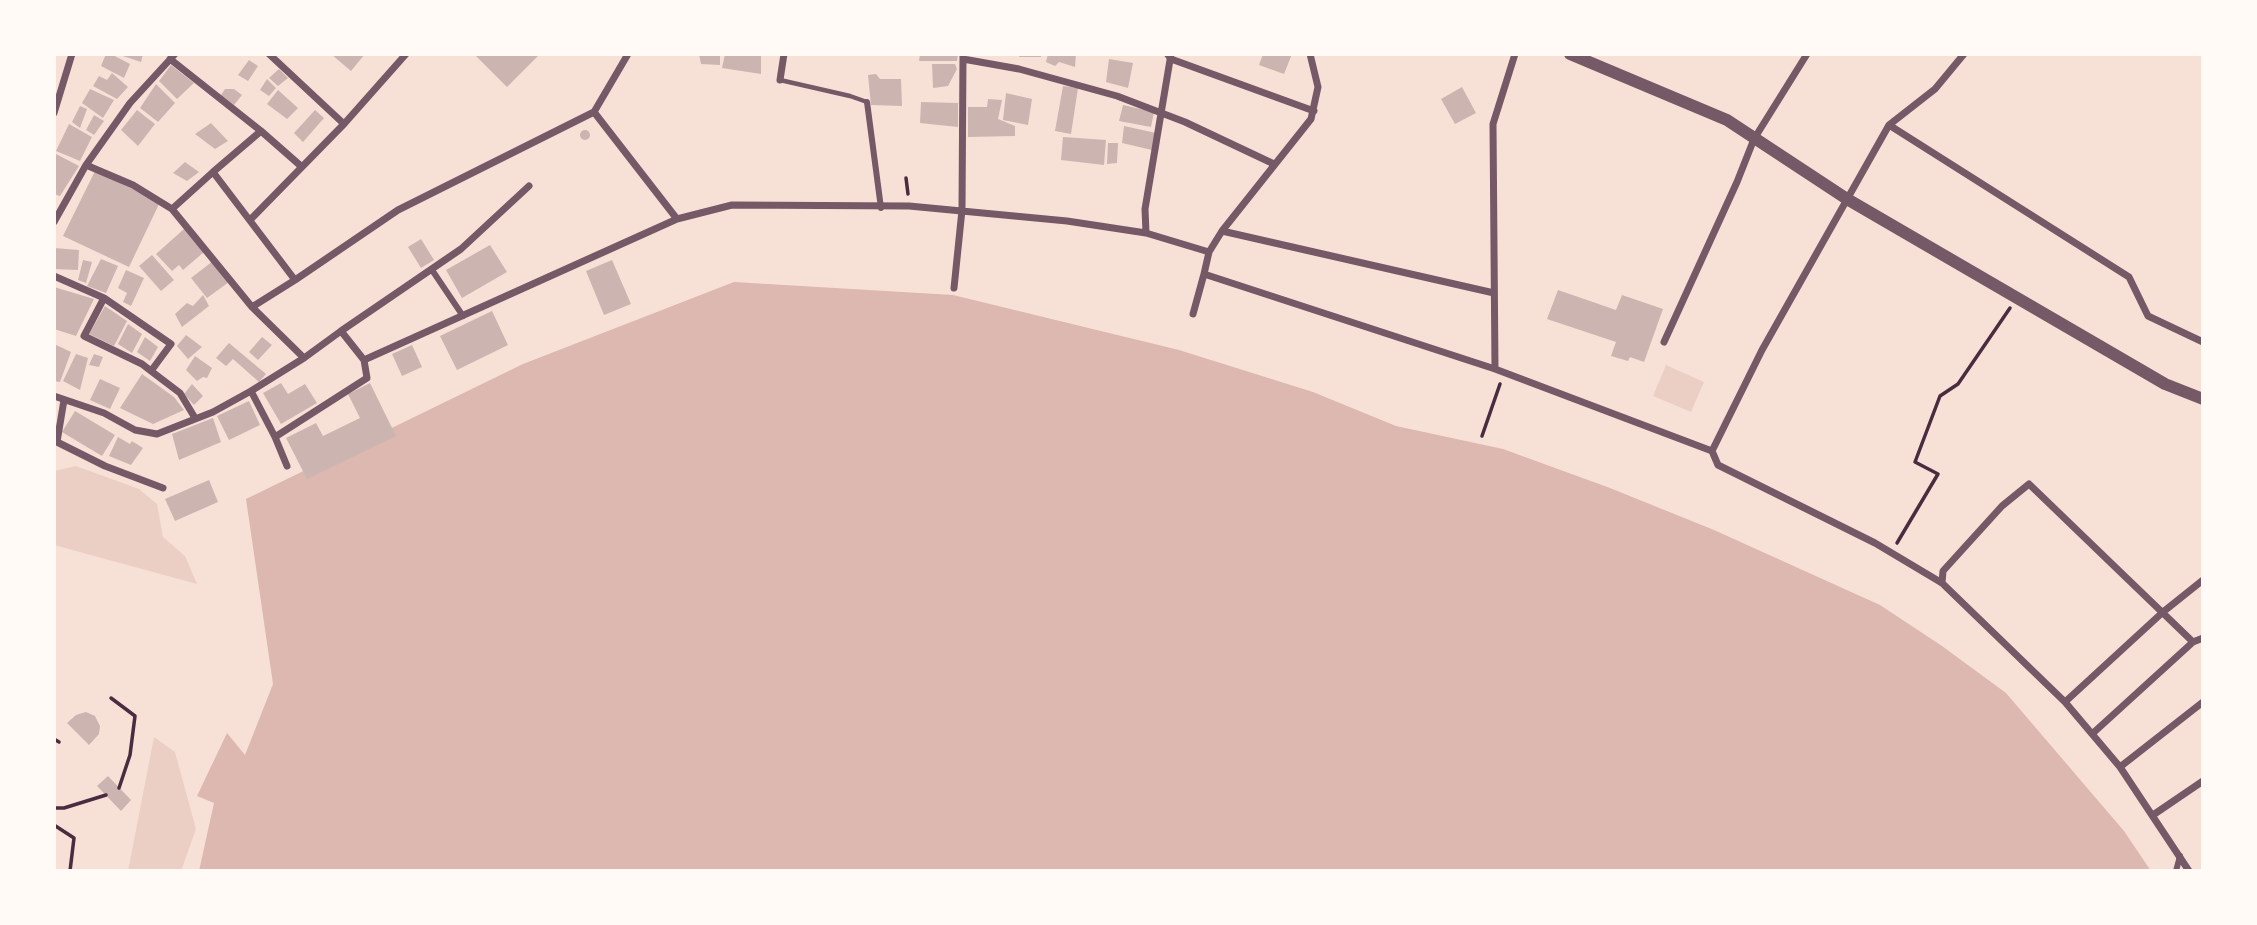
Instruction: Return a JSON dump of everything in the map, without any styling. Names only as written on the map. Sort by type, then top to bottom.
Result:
[{"type":"street","points":[[54,114],[72,54]]},
{"type":"street","points":[[270,54],[344,124]]},
{"type":"street","points":[[250,220],[344,124],[405,54]]},
{"type":"street","points":[[252,307],[398,210],[594,112],[628,54]]},
{"type":"street","points":[[780,80],[784,54]]},
{"type":"street","points":[[1193,314],[1209,252],[1222,231],[1311,118],[1318,87],[1310,54]]},
{"type":"street","points":[[1494,369],[1493,124],[1515,54]]},
{"type":"street","points":[[1570,54],[1727,120],[1847,199],[2165,384],[2203,399]]},
{"type":"street","points":[[1664,342],[1754,139],[1808,54]]},
{"type":"street","points":[[1712,451],[1762,350],[1889,125],[1935,89],[1964,54]]},
{"type":"street","points":[[1146,233],[1145,209],[1170,56],[1314,111]]},
{"type":"street","points":[[54,222],[86,165],[130,103],[173,57],[302,167]]},
{"type":"street","points":[[954,288],[962,210],[963,57],[1019,69],[1117,96],[1160,111],[1274,164]]},
{"type":"street","points":[[867,102],[881,208]]},
{"type":"street","points":[[594,112],[677,219]]},
{"type":"street","points":[[1889,125],[2129,277],[2148,316],[2203,342]]},
{"type":"street","points":[[172,209],[261,131]]},
{"type":"street","points":[[86,165],[133,185],[172,209],[252,307],[304,358]]},
{"type":"street","points":[[213,172],[295,280]]},
{"type":"street","points":[[54,396],[104,413],[135,430],[157,434],[213,412],[304,358],[432,270],[461,249],[529,186]]},
{"type":"street","points":[[364,360],[677,219],[732,205],[881,208],[909,206],[962,210],[1146,233],[1209,252]]},
{"type":"street","points":[[1222,231],[1494,293]]},
{"type":"street","points":[[432,270],[464,316]]},
{"type":"street","points":[[1204,275],[1494,369],[1712,451],[1718,466],[1891,553],[1942,583],[2065,702],[2120,767],[2189,871]]},
{"type":"street","points":[[54,276],[104,298],[170,344],[151,371]]},
{"type":"street","points":[[104,298],[84,336],[142,364],[180,393],[195,418]]},
{"type":"street","points":[[275,437],[367,378],[364,360],[341,331]]},
{"type":"street","points":[[251,391],[287,466]]},
{"type":"street","points":[[64,400],[57,442],[104,466],[163,488]]},
{"type":"street","points":[[1942,583],[1943,571],[2002,506],[2029,484],[2193,642]]},
{"type":"street","points":[[2065,702],[2203,579]]},
{"type":"street","points":[[2092,734],[2193,642],[2203,638]]},
{"type":"street","points":[[2120,767],[2203,702]]},
{"type":"street","points":[[2153,816],[2203,781]]},
{"type":"street","points":[[2176,871],[2180,855]]},
{"type":"lane","points":[[780,80],[867,102]]},
{"type":"path","points":[[1891,553],[1938,474],[1915,462],[1940,396],[1958,384],[1999,323]]},
{"type":"path","points":[[1482,436],[1504,373]]},
{"type":"path","points":[[111,698],[135,716],[130,755],[119,788]]},
{"type":"path","points":[[54,808],[64,808],[106,795]]},
{"type":"path","points":[[54,825],[74,838],[70,871]]},
{"type":"shaded area","points":[[734,282],[953,295],[1179,350],[1313,392],[1396,426],[1503,449],[1714,530],[1880,605],[2006,693],[2124,831],[2151,871],[199,871],[214,803],[197,796],[227,733],[245,755],[273,684],[246,499],[523,364]]},
{"type":"shaded area","points":[[1666,365],[1704,382],[1691,412],[1653,396]]},
{"type":"shaded area","points":[[76,466],[139,489],[157,504],[163,537],[185,556],[197,584],[54,545],[54,471]]},
{"type":"shaded area","points":[[154,737],[175,752],[196,829],[181,871],[128,871]]},
{"type":"building","points":[[106,54],[130,64],[124,78],[101,66]]},
{"type":"building","points":[[117,54],[143,54],[141,62]]},
{"type":"building","points":[[331,54],[365,54],[351,71]]},
{"type":"building","points":[[474,54],[540,54],[507,87]]},
{"type":"building","points":[[699,54],[720,54],[720,65],[701,64]]},
{"type":"building","points":[[725,54],[761,54],[761,74],[722,68]]},
{"type":"building","points":[[920,54],[958,54],[957,61],[919,61]]},
{"type":"building","points":[[1020,54],[1041,54],[1041,57],[1019,57]]},
{"type":"building","points":[[1048,54],[1076,54],[1075,67],[1059,62],[1055,66],[1046,62]]},
{"type":"building","points":[[1263,54],[1292,54],[1284,74],[1259,65]]},
{"type":"building","points":[[1109,59],[1133,63],[1128,88],[1106,82]]},
{"type":"building","points":[[249,60],[258,66],[248,81],[238,75]]},
{"type":"building","points":[[932,64],[955,64],[957,69],[948,86],[933,88]]},
{"type":"building","points":[[171,65],[194,83],[177,99],[159,81]]},
{"type":"building","points":[[279,69],[288,78],[278,86],[269,78]]},
{"type":"building","points":[[112,73],[128,87],[117,99],[93,86],[99,76],[107,80]]},
{"type":"building","points":[[876,74],[880,79],[901,79],[902,106],[871,105],[868,75]]},
{"type":"building","points":[[267,79],[276,88],[269,96],[260,90]]},
{"type":"building","points":[[156,84],[175,103],[158,122],[140,108]]},
{"type":"building","points":[[1063,86],[1078,88],[1071,134],[1055,131]]},
{"type":"building","points":[[1462,87],[1476,113],[1455,124],[1441,99]]},
{"type":"building","points":[[90,89],[114,100],[103,118],[82,103]]},
{"type":"building","points":[[225,89],[234,89],[242,95],[234,105],[221,95]]},
{"type":"building","points":[[278,90],[298,108],[287,119],[267,104]]},
{"type":"building","points":[[1006,93],[1032,99],[1028,125],[1003,120]]},
{"type":"building","points":[[988,99],[1002,100],[998,119],[1015,126],[1015,136],[968,137],[968,107],[987,107]]},
{"type":"building","points":[[921,102],[958,103],[958,127],[920,123]]},
{"type":"building","points":[[1123,105],[1154,112],[1151,127],[1119,121]]},
{"type":"building","points":[[80,106],[87,109],[80,128],[72,122]]},
{"type":"building","points":[[137,110],[155,124],[138,146],[121,130]]},
{"type":"building","points":[[315,110],[324,118],[303,142],[294,133]]},
{"type":"building","points":[[94,115],[104,121],[94,135],[86,130]]},
{"type":"building","points":[[211,123],[228,141],[215,149],[195,134]]},
{"type":"building","points":[[69,124],[92,137],[80,161],[56,151]]},
{"type":"building","points":[[1124,126],[1156,133],[1152,150],[1122,143]]},
{"type":"building","points":[[585,130],[589,131],[589,139],[585,140],[581,139],[580,135],[581,131]]},
{"type":"building","points":[[1063,137],[1106,140],[1104,165],[1061,160]]},
{"type":"building","points":[[1108,143],[1118,143],[1117,163],[1107,164]]},
{"type":"building","points":[[56,154],[79,166],[60,196],[54,194]]},
{"type":"building","points":[[185,162],[199,172],[187,181],[173,173]]},
{"type":"building","points":[[95,171],[160,202],[129,267],[63,236]]},
{"type":"building","points":[[184,229],[204,252],[183,270],[179,265],[172,271],[156,254]]},
{"type":"building","points":[[421,239],[434,260],[421,268],[408,247]]},
{"type":"building","points":[[490,245],[507,272],[462,298],[446,270]]},
{"type":"building","points":[[54,248],[79,250],[78,270],[54,269]]},
{"type":"building","points":[[152,255],[174,280],[161,291],[139,266]]},
{"type":"building","points":[[101,259],[118,266],[106,293],[87,286]]},
{"type":"building","points":[[83,260],[92,262],[86,283],[78,280]]},
{"type":"building","points":[[612,260],[631,304],[604,315],[586,271]]},
{"type":"building","points":[[213,261],[229,282],[207,298],[191,278]]},
{"type":"building","points":[[126,270],[144,278],[131,306],[123,302],[127,293],[118,288]]},
{"type":"building","points":[[54,287],[94,299],[76,336],[54,329]]},
{"type":"building","points":[[1558,290],[1616,310],[1622,295],[1663,309],[1644,362],[1630,357],[1628,361],[1611,356],[1616,342],[1547,319]]},
{"type":"building","points":[[203,295],[209,306],[182,327],[175,314],[187,303],[193,306]]},
{"type":"building","points":[[105,306],[127,321],[114,346],[89,334]]},
{"type":"building","points":[[492,311],[508,345],[457,370],[440,336]]},
{"type":"building","points":[[128,324],[142,334],[132,353],[118,344]]},
{"type":"building","points":[[186,335],[202,347],[188,359],[177,346]]},
{"type":"building","points":[[145,337],[158,347],[150,361],[137,352]]},
{"type":"building","points":[[262,337],[272,345],[258,360],[249,352]]},
{"type":"building","points":[[229,343],[266,374],[259,382],[233,359],[226,366],[216,358]]},
{"type":"building","points":[[54,344],[71,352],[60,382],[54,381]]},
{"type":"building","points":[[412,345],[422,367],[402,376],[392,354]]},
{"type":"building","points":[[76,354],[88,358],[80,390],[63,381]]},
{"type":"building","points":[[94,354],[103,357],[99,367],[89,365]]},
{"type":"building","points":[[195,356],[212,368],[207,378],[203,377],[197,381],[186,370]]},
{"type":"building","points":[[142,374],[174,397],[184,410],[153,424],[120,408]]},
{"type":"building","points":[[100,379],[120,388],[110,409],[90,400]]},
{"type":"building","points":[[281,383],[288,394],[305,384],[317,403],[281,424],[263,393]]},
{"type":"building","points":[[370,383],[396,436],[307,479],[286,438],[316,423],[323,436],[360,418],[348,394]]},
{"type":"building","points":[[192,384],[203,396],[194,405],[184,394]]},
{"type":"building","points":[[249,401],[260,425],[229,440],[217,416]]},
{"type":"building","points":[[75,411],[115,435],[102,456],[62,432]]},
{"type":"building","points":[[213,418],[221,442],[179,460],[172,434]]},
{"type":"building","points":[[118,437],[143,448],[131,465],[109,456]]},
{"type":"building","points":[[209,480],[218,502],[175,521],[165,499]]},
{"type":"building","points":[[86,712],[95,716],[100,726],[99,734],[89,745],[67,723],[76,715]]},
{"type":"building","points":[[108,776],[131,800],[121,811],[97,786]]}]
